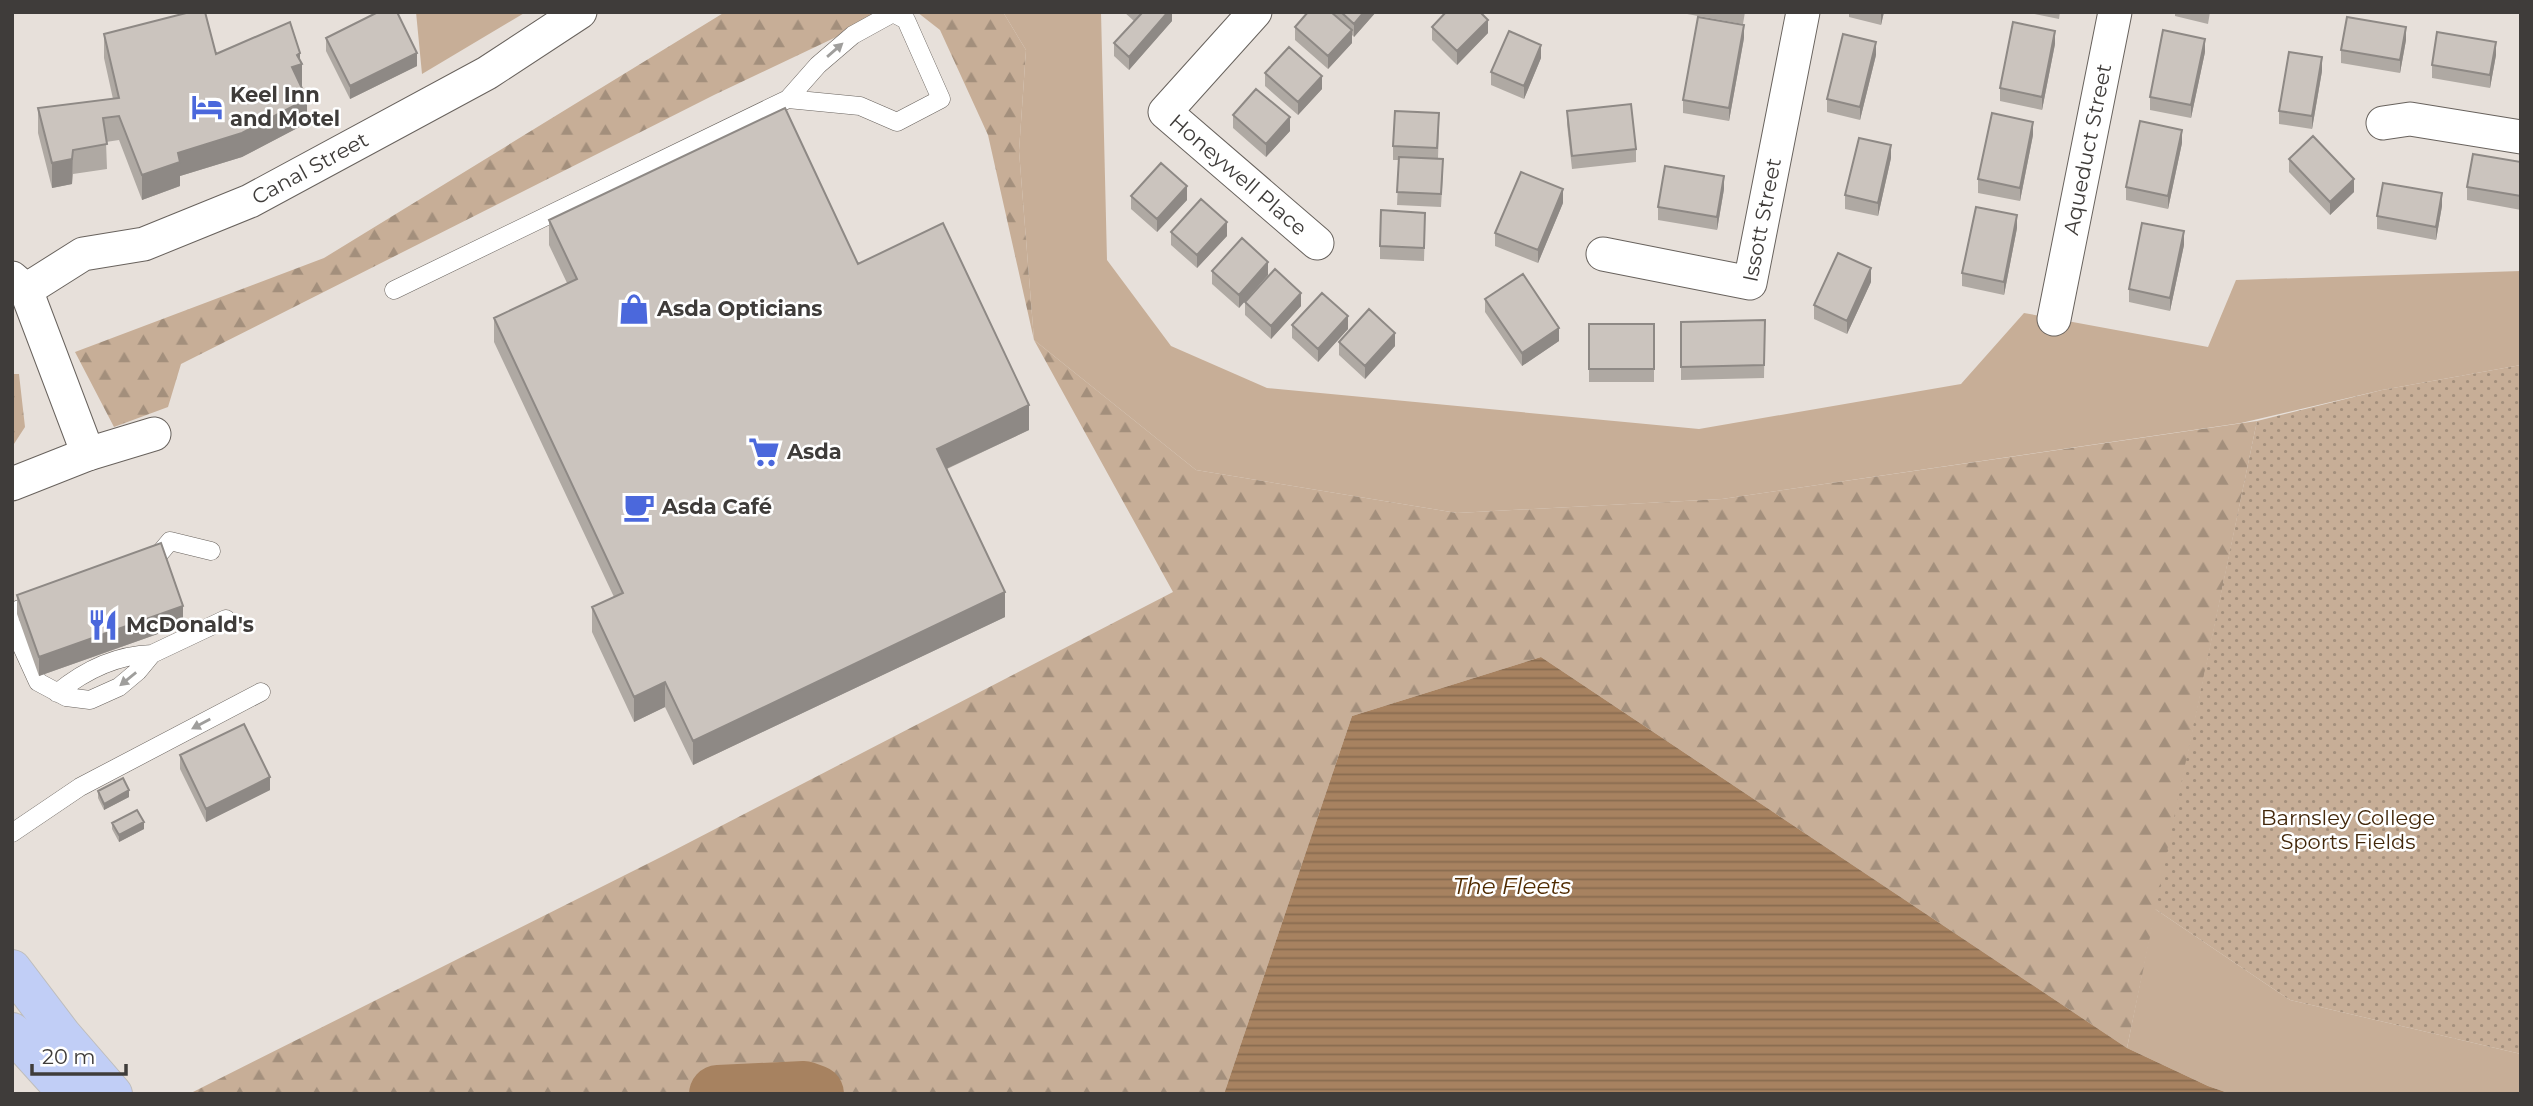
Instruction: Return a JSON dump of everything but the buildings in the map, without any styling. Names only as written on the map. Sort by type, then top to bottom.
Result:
[{"type":"main road","points":[[12,969],[62,1035],[113,1094]]},
{"type":"main road","points":[[12,1032],[68,1094]]},
{"type":"street","name":"Canal Street","points":[[88,454],[19,284],[83,254],[144,244],[250,201],[487,73],[580,12]]},
{"type":"street","name":"Honeywell Place","points":[[1255,12],[1165,112],[1317,243]]},
{"type":"street","name":"Issott Street","points":[[1603,254],[1750,283],[1802,12]]},
{"type":"street","name":"Aqueduct Street","points":[[2054,319],[2075,288],[2115,12]]},
{"type":"street","points":[[2383,123],[2410,119],[2521,137]]},
{"type":"street","points":[[12,484],[88,454],[154,434]]},
{"type":"lane","points":[[394,290],[788,99],[818,65],[853,35],[893,13],[906,20],[941,99],[897,122],[860,106],[788,99]]},
{"type":"lane","points":[[129,568],[155,559],[170,541],[211,551]]},
{"type":"lane","points":[[12,612],[52,597]]},
{"type":"lane","points":[[12,625],[38,682],[66,697],[90,700],[119,687],[138,671],[152,654],[226,619]]},
{"type":"lane","points":[[57,693],[86,672],[109,662],[135,654],[152,654]]},
{"type":"lane","points":[[12,834],[80,787],[261,692]]},
{"type":"green space","points":[[416,12],[526,12],[422,74]]},
{"type":"green space","points":[[725,12],[889,12],[714,95],[181,364],[168,407],[114,427],[75,352],[324,258]]},
{"type":"green space","points":[[917,12],[1003,12],[1026,50],[1019,151],[1034,340],[988,135],[940,30]]},
{"type":"green space","points":[[1003,12],[1101,12],[1107,260],[1171,346],[1267,388],[1699,429],[1961,384],[2024,313],[2208,347],[2236,280],[2521,271],[2521,365],[2382,390],[2241,423],[1722,499],[1457,513],[1196,470],[1034,340],[1019,151],[1026,50]]},
{"type":"green space","points":[[1034,340],[1196,470],[1457,513],[1722,499],[2257,421],[2127,1048],[1541,657],[1352,716],[1224,1094],[189,1094],[665,855],[1173,592]]},
{"type":"green space","name":"Barnsley College Sports Fields","points":[[2521,365],[2521,1054],[2290,1000],[2155,909],[2257,421],[2382,390]]},
{"type":"green space","points":[[12,374],[19,374],[25,427],[12,447]]},
{"type":"green space","points":[[2155,909],[2290,1000],[2521,1054],[2521,1094],[2231,1094],[2127,1048]]},
{"type":"water","name":"The Fleets","points":[[1541,657],[2127,1048],[2231,1094],[1224,1094],[1352,716]]},
{"type":"waterway","points":[[718,1094],[804,1090],[815,1094]]},
{"type":"place","name":"Keel Inn and Motel","points":[[207,107]]},
{"type":"place","name":"Asda Opticians","points":[[634,309]]},
{"type":"place","name":"Asda","points":[[764,452]]},
{"type":"place","name":"Asda Café","points":[[639,507]]},
{"type":"place","name":"McDonald's","points":[[103,625]]}]
